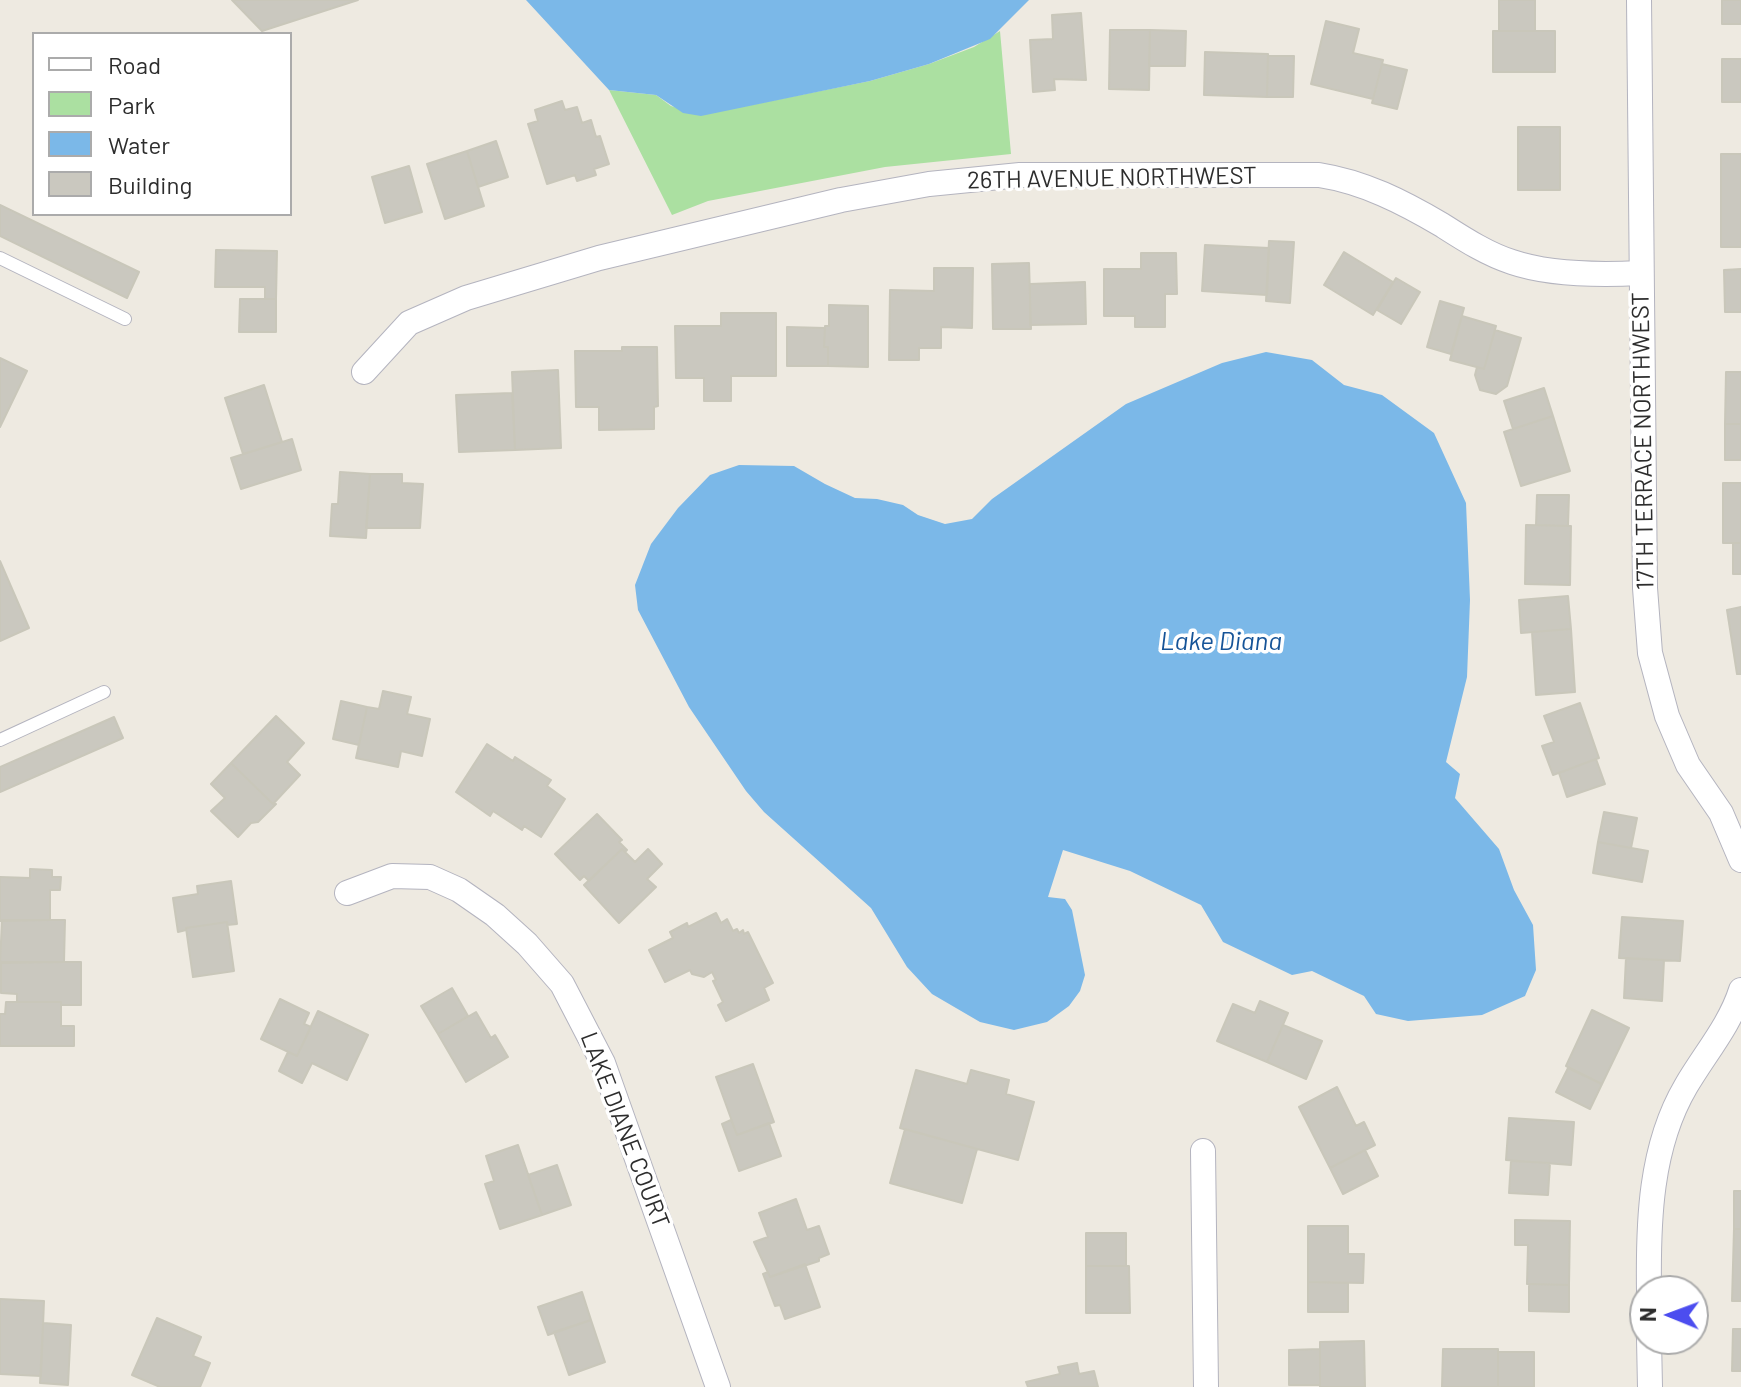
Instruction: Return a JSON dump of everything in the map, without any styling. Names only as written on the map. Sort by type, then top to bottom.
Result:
[{"type":"street","name":"17TH TERRACE NORTHWEST","points":[[1639,0],[1645,588],[1650,653],[1667,716],[1688,765],[1721,813],[1741,860]]},
{"type":"street","name":"26TH AVENUE NORTHWEST","points":[[364,372],[409,323],[466,298],[524,278],[841,200],[929,184],[1020,175],[1319,175],[1350,180],[1410,207],[1472,244],[1513,263],[1570,272],[1640,273]]},
{"type":"street","name":"LAKE DIANE COURT","points":[[347,893],[392,876],[430,877],[459,890],[495,915],[527,944],[562,984],[603,1063],[718,1387]]},
{"type":"street","points":[[1650,1275],[1652,1206],[1663,1140],[1684,1089],[1710,1050],[1741,990]]},
{"type":"street","points":[[1203,1151],[1206,1387]]},
{"type":"street","points":[[1649,1355],[1650,1387]]},
{"type":"lane","points":[[0,258],[125,319]]},
{"type":"lane","points":[[0,740],[104,692]]},
{"type":"green space","points":[[1000,31],[1011,154],[885,167],[708,201],[672,215],[609,90],[656,95],[671,106],[701,115],[870,81],[974,47]]},
{"type":"water","points":[[526,0],[1029,0],[990,39],[929,64],[870,81],[701,116],[683,113],[656,95],[609,90]]},
{"type":"water","name":"Lake Diana","points":[[1266,352],[1312,360],[1344,385],[1382,395],[1434,433],[1466,503],[1470,600],[1467,677],[1446,762],[1460,774],[1455,798],[1499,849],[1514,890],[1533,925],[1536,970],[1525,996],[1482,1015],[1408,1021],[1376,1014],[1364,996],[1312,971],[1292,975],[1223,942],[1201,905],[1130,871],[1063,850],[1048,897],[1065,899],[1072,910],[1085,975],[1080,991],[1069,1006],[1047,1022],[1014,1030],[980,1022],[932,994],[907,967],[871,908],[764,812],[746,791],[689,707],[638,610],[635,585],[651,544],[678,508],[710,475],[739,465],[794,466],[855,498],[903,505],[918,515],[945,524],[972,519],[992,499],[1126,404],[1222,363]]},
{"type":"building","points":[[232,0],[358,0],[262,31]]},
{"type":"building","points":[[1499,0],[1535,0],[1535,31],[1499,31]]},
{"type":"building","points":[[1722,0],[1741,0],[1741,24],[1722,24]]},
{"type":"building","points":[[1081,13],[1086,80],[1054,79],[1055,90],[1033,92],[1030,40],[1053,39],[1052,15]]},
{"type":"building","points":[[1326,21],[1359,29],[1353,53],[1383,60],[1373,99],[1311,84]]},
{"type":"building","points":[[1110,30],[1150,30],[1149,90],[1109,89]]},
{"type":"building","points":[[1150,30],[1186,31],[1185,66],[1149,66]]},
{"type":"building","points":[[1493,31],[1555,31],[1555,72],[1493,72]]},
{"type":"building","points":[[1205,52],[1268,54],[1267,97],[1204,95]]},
{"type":"building","points":[[1268,56],[1294,56],[1293,97],[1267,97]]},
{"type":"building","points":[[1722,59],[1741,59],[1741,102],[1722,102]]},
{"type":"building","points":[[1382,64],[1407,70],[1397,109],[1372,103]]},
{"type":"building","points":[[562,101],[565,110],[577,107],[582,123],[591,120],[609,164],[594,169],[596,175],[577,181],[575,175],[547,184],[528,124],[538,121],[535,110]]},
{"type":"building","points":[[1518,127],[1560,127],[1560,190],[1518,190]]},
{"type":"building","points":[[496,141],[508,177],[478,187],[467,151]]},
{"type":"building","points":[[467,151],[484,206],[445,219],[427,164]]},
{"type":"building","points":[[1721,154],[1741,154],[1741,247],[1721,247]]},
{"type":"building","points":[[409,166],[422,212],[385,223],[372,177]]},
{"type":"building","points":[[0,205],[139,272],[127,298],[0,236]]},
{"type":"building","points":[[1269,241],[1294,242],[1290,303],[1266,301]]},
{"type":"building","points":[[1205,245],[1269,248],[1267,295],[1202,291]]},
{"type":"building","points":[[216,250],[277,251],[276,299],[265,299],[265,287],[215,287]]},
{"type":"building","points":[[1344,252],[1393,282],[1373,315],[1324,285]]},
{"type":"building","points":[[1141,253],[1176,253],[1177,294],[1165,294],[1165,327],[1135,327],[1135,316],[1104,316],[1104,269],[1141,269]]},
{"type":"building","points":[[1029,263],[1031,329],[993,329],[992,264]]},
{"type":"building","points":[[934,268],[973,268],[972,328],[941,327],[941,348],[919,348],[919,360],[889,360],[890,290],[934,291]]},
{"type":"building","points":[[1741,269],[1741,312],[1725,312],[1724,270]]},
{"type":"building","points":[[1396,278],[1420,292],[1401,324],[1377,310]]},
{"type":"building","points":[[1085,282],[1086,324],[1030,325],[1030,284]]},
{"type":"building","points":[[240,299],[276,299],[276,332],[239,332]]},
{"type":"building","points":[[1440,301],[1464,308],[1451,354],[1427,347]]},
{"type":"building","points":[[829,305],[868,306],[868,367],[828,366],[828,347],[824,347],[825,326],[829,326]]},
{"type":"building","points":[[721,313],[776,313],[776,376],[731,376],[731,401],[704,401],[704,378],[676,378],[675,326],[721,326]]},
{"type":"building","points":[[1462,316],[1496,326],[1484,369],[1450,360]]},
{"type":"building","points":[[787,327],[825,328],[824,347],[828,347],[828,366],[787,366]]},
{"type":"building","points":[[1495,330],[1521,338],[1507,386],[1496,394],[1480,390],[1475,375],[1477,367],[1484,369]]},
{"type":"building","points":[[622,347],[657,347],[658,406],[654,407],[654,429],[599,430],[599,407],[576,407],[575,351],[622,351]]},
{"type":"building","points":[[0,358],[27,371],[0,427]]},
{"type":"building","points":[[558,370],[561,448],[515,450],[512,372]]},
{"type":"building","points":[[1726,372],[1741,372],[1741,424],[1725,424]]},
{"type":"building","points":[[264,385],[282,442],[243,454],[225,398]]},
{"type":"building","points":[[1544,388],[1553,416],[1513,429],[1504,401]]},
{"type":"building","points":[[512,393],[515,450],[459,452],[456,395]]},
{"type":"building","points":[[1553,416],[1570,471],[1521,486],[1504,432]]},
{"type":"building","points":[[1725,424],[1741,424],[1741,460],[1725,460]]},
{"type":"building","points":[[292,439],[301,470],[241,489],[231,458]]},
{"type":"building","points":[[340,472],[370,474],[366,538],[330,536],[332,504],[338,504]]},
{"type":"building","points":[[370,474],[402,474],[402,483],[423,484],[420,528],[366,528]]},
{"type":"building","points":[[1723,483],[1741,483],[1741,543],[1723,543]]},
{"type":"building","points":[[1537,495],[1569,495],[1568,526],[1536,525]]},
{"type":"building","points":[[1526,525],[1571,526],[1570,585],[1525,584]]},
{"type":"building","points":[[1733,543],[1741,543],[1741,574],[1733,574]]},
{"type":"building","points":[[0,561],[29,628],[0,641]]},
{"type":"building","points":[[1568,596],[1571,629],[1521,633],[1519,600]]},
{"type":"building","points":[[1741,607],[1741,674],[1737,674],[1727,610]]},
{"type":"building","points":[[1571,629],[1575,692],[1536,695],[1532,632]]},
{"type":"building","points":[[383,691],[411,697],[407,714],[430,719],[422,756],[401,751],[398,767],[356,758],[367,707],[379,709]]},
{"type":"building","points":[[341,701],[367,707],[359,745],[333,739]]},
{"type":"building","points":[[1580,703],[1599,758],[1553,775],[1542,746],[1554,742],[1544,716]]},
{"type":"building","points":[[276,716],[304,743],[287,762],[300,775],[273,804],[231,763]]},
{"type":"building","points":[[114,717],[123,738],[0,792],[0,767]]},
{"type":"building","points":[[487,744],[551,780],[547,786],[565,799],[541,837],[524,826],[522,830],[493,811],[490,816],[456,792]]},
{"type":"building","points":[[1596,759],[1605,784],[1567,797],[1559,773]]},
{"type":"building","points":[[231,763],[276,804],[238,837],[211,811],[225,798],[211,784]]},
{"type":"building","points":[[1604,812],[1637,818],[1631,848],[1598,842]]},
{"type":"building","points":[[597,814],[622,840],[619,842],[627,850],[622,849],[589,881],[584,876],[580,880],[555,854]]},
{"type":"building","points":[[1598,842],[1648,851],[1642,882],[1593,873]]},
{"type":"building","points":[[622,849],[635,862],[648,849],[662,864],[647,879],[656,887],[619,923],[584,885]]},
{"type":"building","points":[[30,869],[52,870],[52,877],[61,877],[60,890],[50,890],[50,920],[0,921],[0,877],[30,878]]},
{"type":"building","points":[[231,881],[237,924],[227,925],[227,922],[178,932],[173,898],[198,894],[197,886]]},
{"type":"building","points":[[716,913],[721,923],[727,919],[733,931],[748,932],[773,983],[764,988],[769,1000],[726,1021],[718,1005],[723,1002],[712,972],[704,977],[692,974],[690,970],[665,982],[649,950],[673,938],[670,932]]},
{"type":"building","points":[[1622,917],[1683,921],[1680,961],[1619,958]]},
{"type":"building","points":[[2,920],[65,920],[64,962],[0,963]]},
{"type":"building","points":[[227,922],[234,971],[193,977],[186,928]]},
{"type":"building","points":[[1626,958],[1664,960],[1662,1001],[1624,998]]},
{"type":"building","points":[[1,962],[81,962],[81,1005],[17,1002],[17,994],[1,993]]},
{"type":"building","points":[[452,988],[468,1016],[438,1034],[421,1006]]},
{"type":"building","points":[[280,999],[309,1013],[304,1024],[311,1027],[297,1056],[261,1039]]},
{"type":"building","points":[[1260,1001],[1288,1013],[1267,1062],[1217,1041],[1233,1004],[1255,1013]]},
{"type":"building","points":[[6,1002],[61,1002],[61,1026],[74,1026],[74,1046],[0,1046],[0,1014],[5,1014]]},
{"type":"building","points":[[1592,1010],[1629,1028],[1602,1084],[1566,1066]]},
{"type":"building","points":[[318,1011],[368,1035],[347,1080],[312,1063],[302,1083],[279,1071],[288,1052],[297,1056]]},
{"type":"building","points":[[476,1012],[491,1038],[495,1035],[508,1057],[466,1082],[438,1034]]},
{"type":"building","points":[[1283,1025],[1322,1041],[1306,1079],[1267,1062]]},
{"type":"building","points":[[753,1064],[774,1122],[737,1135],[716,1077]]},
{"type":"building","points":[[1568,1068],[1602,1084],[1590,1109],[1556,1092]]},
{"type":"building","points":[[916,1070],[967,1084],[971,1070],[1009,1080],[1006,1094],[1034,1102],[1018,1160],[900,1128]]},
{"type":"building","points":[[1337,1087],[1356,1126],[1364,1122],[1375,1145],[1330,1168],[1299,1107]]},
{"type":"building","points":[[1509,1118],[1574,1122],[1571,1165],[1506,1160]]},
{"type":"building","points":[[731,1120],[737,1135],[769,1123],[781,1156],[739,1171],[722,1124]]},
{"type":"building","points":[[905,1129],[977,1149],[962,1203],[890,1183]]},
{"type":"building","points":[[518,1145],[542,1215],[500,1229],[485,1184],[494,1181],[486,1156]]},
{"type":"building","points":[[1365,1150],[1378,1176],[1343,1194],[1330,1168]]},
{"type":"building","points":[[1511,1161],[1550,1163],[1548,1195],[1509,1193]]},
{"type":"building","points":[[557,1165],[571,1205],[542,1215],[528,1175]]},
{"type":"building","points":[[1734,1191],[1741,1191],[1741,1229],[1734,1229]]},
{"type":"building","points":[[796,1199],[807,1230],[819,1226],[829,1254],[819,1258],[819,1261],[770,1277],[754,1242],[768,1237],[759,1213]]},
{"type":"building","points":[[1515,1220],[1570,1221],[1569,1285],[1527,1284],[1528,1245],[1515,1245]]},
{"type":"building","points":[[1308,1226],[1348,1226],[1348,1254],[1364,1254],[1363,1283],[1308,1282]]},
{"type":"building","points":[[1734,1229],[1741,1229],[1741,1301],[1732,1301]]},
{"type":"building","points":[[1086,1233],[1126,1233],[1126,1266],[1086,1266]]},
{"type":"building","points":[[805,1264],[820,1307],[785,1319],[780,1305],[775,1306],[763,1274],[768,1272],[770,1277]]},
{"type":"building","points":[[1086,1266],[1129,1266],[1130,1313],[1086,1313]]},
{"type":"building","points":[[1308,1282],[1348,1283],[1348,1312],[1308,1312]]},
{"type":"building","points":[[1529,1284],[1569,1285],[1569,1312],[1529,1311]]},
{"type":"building","points":[[582,1292],[591,1320],[548,1335],[538,1307]]},
{"type":"building","points":[[0,1299],[44,1301],[41,1376],[0,1374]]},
{"type":"building","points":[[157,1318],[201,1337],[193,1356],[210,1363],[200,1387],[160,1387],[132,1375]]},
{"type":"building","points":[[591,1320],[605,1362],[569,1375],[554,1332]]},
{"type":"building","points":[[43,1323],[71,1325],[68,1385],[40,1383]]},
{"type":"building","points":[[1733,1329],[1741,1329],[1741,1371],[1732,1371]]},
{"type":"building","points":[[1364,1341],[1365,1387],[1320,1387],[1320,1342]]},
{"type":"building","points":[[1320,1349],[1320,1385],[1289,1385],[1289,1350]]},
{"type":"building","points":[[1443,1349],[1498,1349],[1498,1387],[1442,1387]]},
{"type":"building","points":[[1498,1352],[1534,1352],[1534,1387],[1498,1387]]},
{"type":"building","points":[[1077,1363],[1079,1374],[1094,1371],[1098,1387],[1028,1387],[1026,1382],[1060,1374],[1058,1367]]}]
